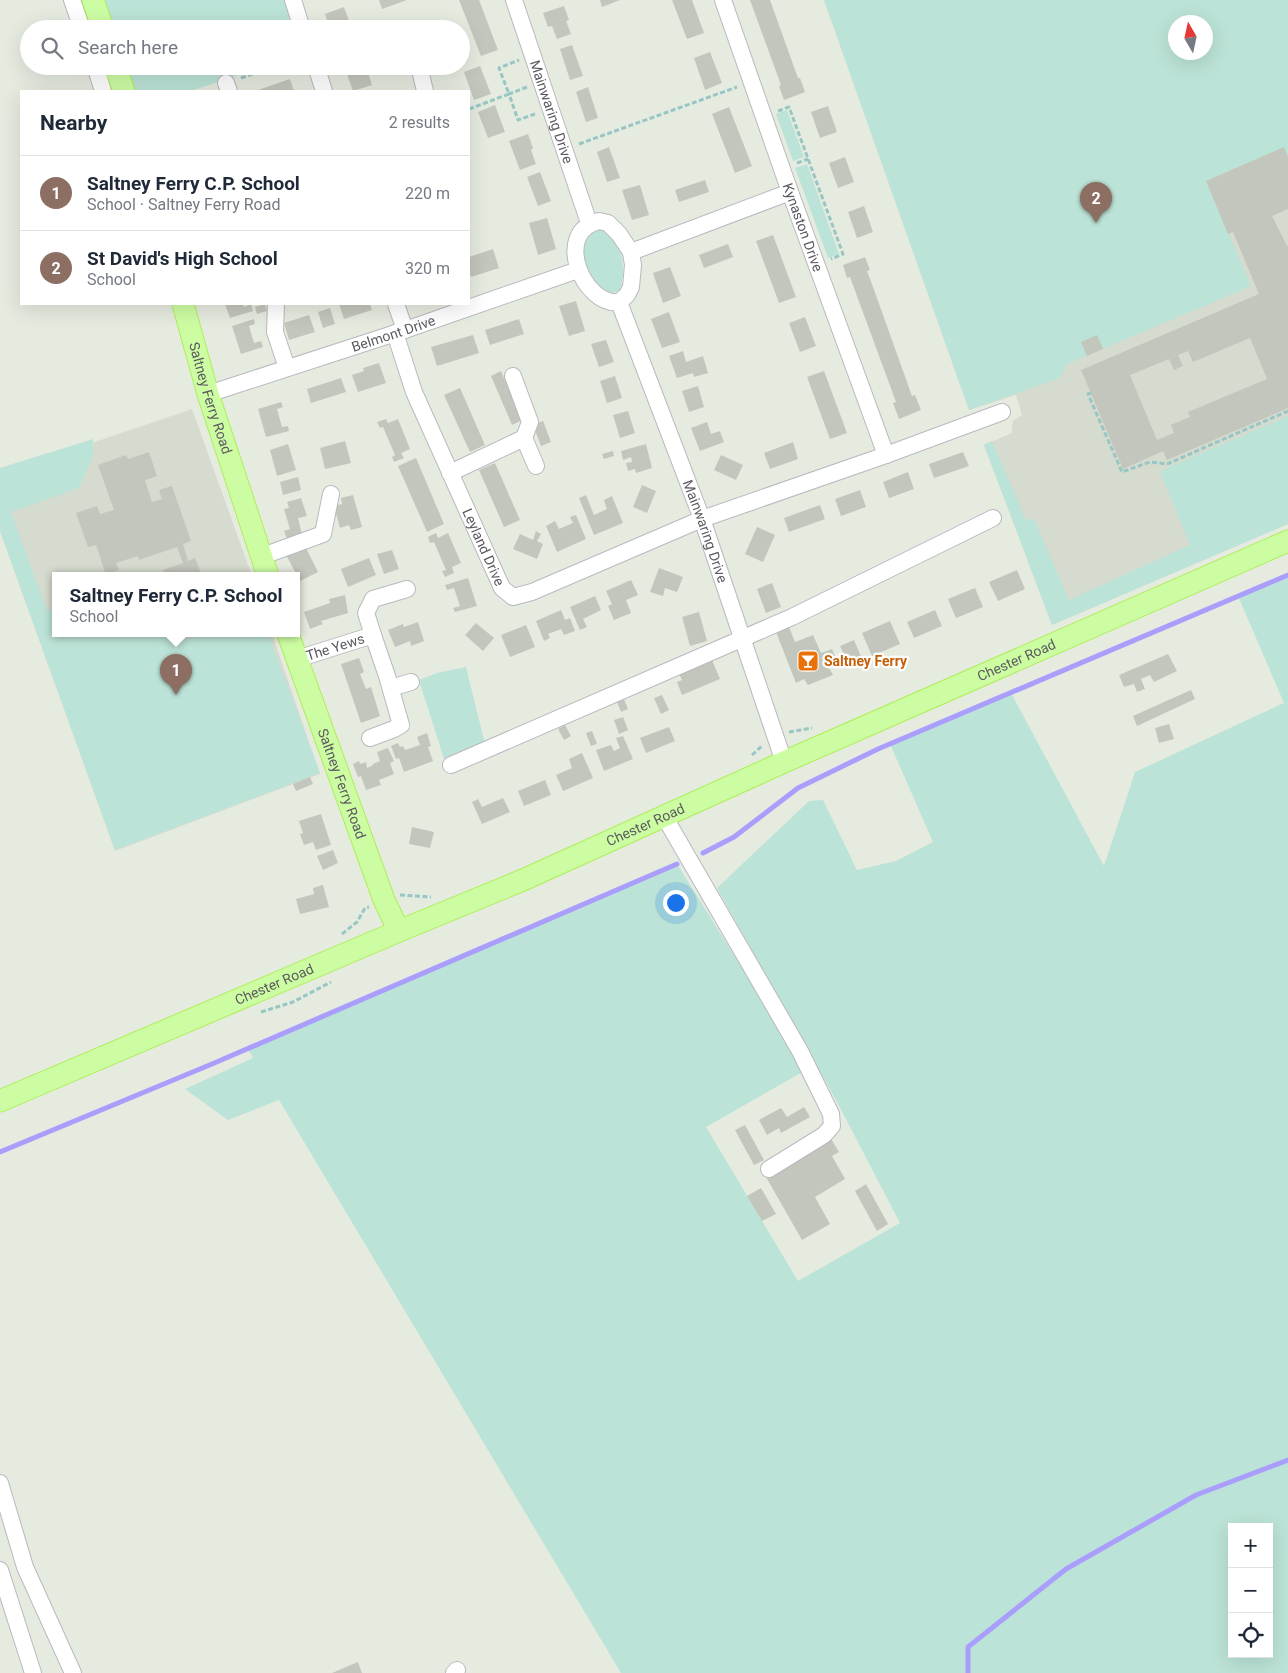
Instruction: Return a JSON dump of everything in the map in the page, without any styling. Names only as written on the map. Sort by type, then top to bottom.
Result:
[{"type":"main road","points":[[93,0],[100,20]]},
{"type":"main road","points":[[118,75],[124,90]]},
{"type":"main road","name":"Saltney Ferry Road","points":[[183,305],[208,394],[264,566]]},
{"type":"main road","name":"Chester Road","points":[[0,1101],[523,880],[784,762],[1288,541]]},
{"type":"main road","name":"Saltney Ferry Road","points":[[289,637],[384,900],[399,931]]},
{"type":"street","points":[[72,0],[79,20]]},
{"type":"street","points":[[292,0],[299,20]]},
{"type":"street","name":"Mainwaring Drive","points":[[514,0],[589,223]]},
{"type":"street","name":"Kynaston Drive","points":[[723,0],[790,192],[886,455]]},
{"type":"street","points":[[97,75],[103,90]]},
{"type":"street","points":[[319,75],[324,90]]},
{"type":"street","points":[[421,75],[424,90]]},
{"type":"street","points":[[631,252],[790,192]]},
{"type":"street","points":[[598,221],[608,222],[631,252],[631,287],[628,295],[619,302],[607,301],[598,295],[588,286],[578,270],[576,245],[579,233],[589,223],[598,221]]},
{"type":"street","name":"Belmont Drive","points":[[208,394],[578,270]]},
{"type":"street","name":"Mainwaring Drive","points":[[619,302],[702,519],[784,762]]},
{"type":"street","points":[[276,305],[275,332],[287,368]]},
{"type":"street","name":"Leyland Drive","points":[[396,305],[414,392],[502,588],[513,597],[532,592],[702,519]]},
{"type":"street","points":[[513,376],[530,422],[524,438],[536,466]]},
{"type":"street","points":[[702,519],[886,455],[1002,412]]},
{"type":"street","points":[[450,473],[524,438]]},
{"type":"street","points":[[264,566],[323,534],[331,494]]},
{"type":"street","points":[[451,764],[743,639],[843,593],[993,518]]},
{"type":"street","name":"The Yews","points":[[370,738],[401,725],[366,613],[373,599],[407,589]]},
{"type":"street","name":"The Yews","points":[[297,659],[373,635]]},
{"type":"street","points":[[391,688],[411,682]]},
{"type":"street","points":[[664,816],[800,1051],[831,1114],[832,1126],[824,1135],[769,1169]]},
{"type":"street","points":[[0,1484],[25,1567],[73,1673]]},
{"type":"street","points":[[0,1570],[33,1673]]},
{"type":"path","points":[[532,55],[499,68],[518,120],[550,108]]},
{"type":"path","points":[[228,87],[255,75]]},
{"type":"path","points":[[564,150],[752,82]]},
{"type":"path","points":[[470,108],[509,94]]},
{"type":"path","points":[[764,116],[789,107],[843,254],[816,264]]},
{"type":"path","points":[[1091,393],[1088,394],[1122,472],[1150,462],[1167,464],[1288,411]]},
{"type":"shaded area","points":[[104,0],[287,0],[293,20],[111,20]]},
{"type":"shaded area","points":[[824,0],[1288,0],[1288,524],[1052,625],[984,445],[1012,433],[1013,421],[1022,415],[1016,395],[969,410]]},
{"type":"shaded area","points":[[824,0],[1288,0],[1288,157],[1284,148],[1206,181],[1251,286],[1067,364],[1060,378],[969,410]]},
{"type":"shaded area","points":[[130,75],[238,75],[194,90],[136,90]]},
{"type":"shaded area","points":[[787,110],[804,157],[793,161],[776,114]]},
{"type":"shaded area","points":[[807,164],[839,254],[828,258],[795,168]]},
{"type":"shaded area","points":[[597,229],[606,232],[613,238],[621,253],[623,263],[622,282],[620,290],[613,293],[605,293],[596,286],[584,261],[582,249],[584,242],[590,231]]},
{"type":"shaded area","points":[[192,409],[251,572],[52,572],[52,637],[273,637],[320,774],[115,851],[0,531],[0,468],[89,444]]},
{"type":"shaded area","points":[[1288,416],[1288,524],[1052,625],[984,445],[992,441],[1026,520],[1034,519],[1069,600],[1190,545],[1160,471]]},
{"type":"shaded area","points":[[93,439],[93,455],[79,488],[11,512],[47,611],[52,609],[52,637],[182,637],[183,640],[192,637],[269,637],[320,773],[115,850],[0,531],[0,468]]},
{"type":"shaded area","points":[[1288,575],[1288,1673],[621,1673],[279,1100],[228,1120],[185,1089],[253,1058],[248,1049],[677,864],[806,1070],[706,1127],[798,1281],[900,1223],[837,1102],[717,888],[809,801],[823,800],[857,870],[896,861],[933,842],[890,744],[1011,693],[1104,866],[1135,772],[1284,703],[1238,596]]},
{"type":"shaded area","points":[[466,667],[485,744],[445,762],[419,680],[437,673]]},
{"type":"building","points":[[379,0],[407,0],[382,9]]},
{"type":"building","points":[[459,0],[479,0],[498,50],[481,56],[470,28],[470,20],[467,20]]},
{"type":"building","points":[[600,0],[620,0],[602,7]]},
{"type":"building","points":[[672,0],[692,0],[704,33],[687,39]]},
{"type":"building","points":[[750,0],[770,0],[798,78],[800,78],[805,92],[784,100],[779,86],[781,85]]},
{"type":"building","points":[[564,6],[569,20],[566,21],[571,34],[557,39],[552,26],[548,27],[543,13]]},
{"type":"building","points":[[344,7],[349,20],[327,20],[325,14]]},
{"type":"building","points":[[572,45],[583,76],[570,80],[560,49]]},
{"type":"building","points":[[710,52],[722,83],[705,90],[694,58]]},
{"type":"building","points":[[480,66],[491,94],[474,100],[465,75],[470,75],[470,70]]},
{"type":"building","points":[[347,75],[369,75],[372,85],[353,90]]},
{"type":"building","points":[[290,79],[294,90],[258,90]]},
{"type":"building","points":[[588,87],[598,118],[586,122],[576,92]]},
{"type":"building","points":[[495,105],[505,132],[488,138],[478,112]]},
{"type":"building","points":[[828,106],[837,132],[820,138],[811,112]]},
{"type":"building","points":[[729,107],[752,166],[735,173],[712,114]]},
{"type":"building","points":[[528,134],[536,164],[520,170],[509,141]]},
{"type":"building","points":[[609,147],[620,178],[607,182],[597,152]]},
{"type":"building","points":[[1284,147],[1288,157],[1288,209],[1272,216],[1288,245],[1288,408],[1167,460],[1163,451],[1123,469],[1081,370],[1259,294],[1233,232],[1228,234],[1206,181]],"holes":[[[1250,338],[1267,379],[1188,412],[1190,417],[1171,425],[1174,433],[1157,440],[1130,375],[1169,359],[1174,370],[1183,366],[1178,355],[1188,351],[1193,362]]]},
{"type":"building","points":[[845,157],[854,182],[838,188],[829,163]]},
{"type":"building","points":[[540,172],[551,201],[538,206],[527,177]]},
{"type":"building","points":[[705,180],[709,192],[679,202],[675,190]]},
{"type":"building","points":[[640,185],[649,215],[632,220],[622,190]]},
{"type":"building","points":[[864,206],[873,232],[857,238],[848,212]]},
{"type":"building","points":[[547,218],[556,249],[538,255],[529,223]]},
{"type":"building","points":[[773,235],[796,297],[779,303],[756,241]]},
{"type":"building","points":[[728,244],[733,257],[704,268],[699,255]]},
{"type":"building","points":[[493,249],[499,268],[471,277],[470,257]]},
{"type":"building","points":[[865,257],[870,270],[867,271],[912,396],[915,395],[921,410],[899,419],[893,403],[896,402],[850,277],[847,278],[843,265]]},
{"type":"building","points":[[670,267],[681,296],[663,303],[653,273]]},
{"type":"building","points":[[576,301],[585,331],[569,336],[559,306]]},
{"type":"building","points":[[225,305],[243,305],[244,307],[251,305],[253,311],[230,318]]},
{"type":"building","points":[[265,305],[267,311],[257,314],[255,307]]},
{"type":"building","points":[[339,305],[370,305],[372,310],[344,319]]},
{"type":"building","points":[[330,308],[335,324],[323,328],[318,312]]},
{"type":"building","points":[[669,312],[680,342],[662,348],[651,319]]},
{"type":"building","points":[[309,315],[315,332],[289,340],[284,323]]},
{"type":"building","points":[[805,317],[816,346],[800,352],[789,323]]},
{"type":"building","points":[[254,319],[255,324],[249,326],[254,343],[261,341],[263,347],[241,354],[232,326]]},
{"type":"building","points":[[519,319],[524,334],[490,345],[485,330]]},
{"type":"building","points":[[473,335],[479,353],[437,366],[431,347]]},
{"type":"building","points":[[1097,335],[1103,349],[1087,356],[1081,342]]},
{"type":"building","points":[[606,340],[614,362],[599,367],[591,344]]},
{"type":"building","points":[[683,351],[686,362],[703,356],[708,373],[694,377],[693,373],[677,378],[669,356]]},
{"type":"building","points":[[379,363],[386,383],[358,392],[352,375],[364,371],[363,368]]},
{"type":"building","points":[[501,371],[522,420],[512,425],[491,376]]},
{"type":"building","points":[[824,371],[847,433],[830,439],[807,377]]},
{"type":"building","points":[[615,376],[622,398],[607,403],[600,381]]},
{"type":"building","points":[[341,378],[346,392],[311,403],[307,389]]},
{"type":"building","points":[[698,386],[704,407],[689,412],[682,391]]},
{"type":"building","points":[[460,388],[485,445],[470,452],[444,395]]},
{"type":"building","points":[[281,402],[283,407],[277,409],[282,427],[288,426],[289,431],[266,437],[258,409]]},
{"type":"building","points":[[628,411],[635,433],[620,438],[613,415]]},
{"type":"building","points":[[386,419],[388,423],[398,419],[410,449],[401,453],[404,458],[394,462],[392,457],[395,455],[383,427],[380,428],[377,422]]},
{"type":"building","points":[[543,421],[551,442],[541,446],[533,425]]},
{"type":"building","points":[[707,422],[711,434],[720,431],[724,442],[700,451],[691,428]]},
{"type":"building","points":[[345,441],[351,463],[325,469],[320,448]]},
{"type":"building","points":[[793,442],[798,459],[770,469],[764,453]]},
{"type":"building","points":[[288,444],[296,470],[277,476],[270,450]]},
{"type":"building","points":[[646,444],[652,468],[636,473],[635,469],[628,471],[626,463],[632,462],[631,457],[623,460],[621,451]]},
{"type":"building","points":[[613,451],[614,456],[604,459],[602,454]]},
{"type":"building","points":[[149,452],[157,476],[145,480],[152,502],[162,499],[159,490],[172,486],[191,541],[183,544],[188,561],[195,558],[200,572],[164,572],[163,570],[183,563],[177,547],[139,560],[138,556],[116,563],[119,570],[105,572],[96,545],[88,547],[76,513],[97,506],[100,514],[114,510],[98,465],[126,455],[128,459]]},
{"type":"building","points":[[963,452],[969,466],[934,478],[929,464]]},
{"type":"building","points":[[721,455],[743,465],[736,480],[714,470]]},
{"type":"building","points":[[416,458],[444,524],[427,532],[398,466]]},
{"type":"building","points":[[495,463],[520,520],[504,527],[479,470]]},
{"type":"building","points":[[908,472],[914,489],[889,498],[883,482]]},
{"type":"building","points":[[298,477],[301,490],[283,495],[280,482]]},
{"type":"building","points":[[642,485],[656,491],[647,513],[633,507]]},
{"type":"building","points":[[860,490],[866,507],[841,516],[835,499]]},
{"type":"building","points":[[353,495],[362,527],[351,530],[349,525],[340,528],[334,506],[342,504],[341,498]]},
{"type":"building","points":[[586,495],[594,515],[607,509],[604,500],[612,496],[623,523],[594,535],[579,498]]},
{"type":"building","points":[[301,498],[307,516],[298,518],[302,535],[287,539],[284,531],[290,529],[284,509],[289,508],[287,502]]},
{"type":"building","points":[[820,505],[825,519],[789,532],[784,518]]},
{"type":"building","points":[[576,515],[586,539],[557,552],[546,526],[555,521],[559,529],[573,523],[570,517]]},
{"type":"building","points":[[757,527],[775,535],[763,562],[745,554]]},
{"type":"building","points":[[536,531],[541,534],[537,541],[543,544],[537,559],[513,549],[520,534],[533,540]]},
{"type":"building","points":[[436,533],[438,538],[448,533],[461,563],[452,567],[454,573],[445,577],[442,571],[446,570],[434,542],[430,543],[428,537]]},
{"type":"building","points":[[305,546],[318,572],[300,581],[300,572],[295,572],[286,555]]},
{"type":"building","points":[[392,550],[399,569],[384,574],[377,554]]},
{"type":"building","points":[[369,558],[376,575],[348,587],[341,569]]},
{"type":"building","points":[[659,568],[683,577],[677,592],[665,588],[663,596],[650,592]]},
{"type":"building","points":[[1017,570],[1025,589],[998,601],[989,582]]},
{"type":"building","points":[[468,578],[477,606],[455,612],[453,608],[460,606],[454,588],[447,590],[445,585]]},
{"type":"building","points":[[631,580],[638,595],[626,600],[631,613],[614,620],[608,606],[612,604],[606,591]]},
{"type":"building","points":[[772,583],[781,607],[766,613],[757,589]]},
{"type":"building","points":[[975,588],[983,607],[956,618],[948,599]]},
{"type":"building","points":[[345,595],[348,613],[321,621],[323,624],[310,629],[304,612],[330,603],[329,599]]},
{"type":"building","points":[[595,596],[601,610],[583,619],[587,627],[580,630],[570,607]]},
{"type":"building","points":[[561,610],[565,620],[570,618],[575,631],[564,635],[561,629],[548,634],[550,638],[544,641],[536,621]]},
{"type":"building","points":[[935,610],[942,626],[914,638],[907,622]]},
{"type":"building","points":[[699,612],[707,641],[690,646],[682,617]]},
{"type":"building","points":[[890,621],[900,644],[872,656],[862,633]]},
{"type":"building","points":[[418,622],[424,641],[411,646],[410,641],[395,647],[388,630],[403,624],[404,627]]},
{"type":"building","points":[[476,623],[494,638],[483,651],[465,635]]},
{"type":"building","points":[[526,625],[535,647],[510,657],[501,635]]},
{"type":"building","points":[[789,627],[795,642],[813,635],[821,653],[832,649],[838,663],[829,668],[833,675],[808,685],[804,679],[796,683],[776,632]]},
{"type":"building","points":[[854,640],[863,661],[849,666],[840,646]]},
{"type":"building","points":[[1168,654],[1177,671],[1154,682],[1150,675],[1141,679],[1145,689],[1137,692],[1134,684],[1124,687],[1119,675]]},
{"type":"building","points":[[359,658],[364,672],[360,674],[366,689],[371,687],[380,716],[361,723],[341,664]]},
{"type":"building","points":[[712,660],[720,679],[682,695],[677,682],[682,680],[679,674]]},
{"type":"building","points":[[1191,690],[1195,699],[1137,726],[1133,716]]},
{"type":"building","points":[[662,695],[669,710],[661,714],[654,698]]},
{"type":"building","points":[[624,699],[628,709],[621,712],[617,702]]},
{"type":"building","points":[[623,717],[628,730],[619,734],[614,720]]},
{"type":"building","points":[[1169,724],[1174,739],[1159,743],[1155,728]]},
{"type":"building","points":[[565,725],[571,736],[564,740],[558,729]]},
{"type":"building","points":[[669,727],[675,741],[646,753],[640,738]]},
{"type":"building","points":[[592,731],[597,744],[591,746],[586,733]]},
{"type":"building","points":[[427,733],[431,746],[428,747],[433,761],[404,772],[399,758],[396,759],[391,746],[398,743],[405,750],[420,745],[417,737]]},
{"type":"building","points":[[623,736],[633,759],[604,771],[596,750],[611,745],[614,751],[620,748],[616,738]]},
{"type":"building","points":[[388,748],[394,761],[390,763],[394,774],[379,780],[381,785],[366,790],[361,776],[358,777],[353,764],[359,761],[360,764],[366,762],[367,768],[380,761],[377,752]]},
{"type":"building","points":[[582,753],[593,778],[563,791],[556,775],[572,768],[569,759]]},
{"type":"building","points":[[310,777],[313,784],[296,791],[293,784]]},
{"type":"building","points":[[545,780],[551,795],[524,806],[518,791]]},
{"type":"building","points":[[503,798],[510,812],[482,824],[472,802],[478,799],[482,807]]},
{"type":"building","points":[[321,814],[331,845],[316,850],[313,842],[304,845],[300,834],[303,833],[299,821]]},
{"type":"building","points":[[412,827],[434,832],[430,848],[409,844]]},
{"type":"building","points":[[333,850],[338,863],[323,870],[317,856]]},
{"type":"building","points":[[323,885],[329,907],[300,914],[296,899],[314,894],[313,888]]},
{"type":"building","points":[[804,1107],[810,1117],[781,1133],[779,1128],[767,1135],[759,1120],[781,1108],[787,1117]]},
{"type":"building","points":[[745,1125],[764,1160],[754,1165],[735,1130]]},
{"type":"building","points":[[831,1139],[839,1152],[832,1156],[845,1179],[815,1197],[830,1224],[802,1240],[766,1177]]},
{"type":"building","points":[[866,1184],[888,1224],[877,1231],[855,1191]]},
{"type":"building","points":[[761,1188],[776,1214],[762,1221],[747,1196]]},
{"type":"building","points":[[358,1662],[362,1673],[332,1673]]},
{"type":"waterway","points":[[703,853],[734,837],[798,788],[878,749],[1288,575]]},
{"type":"waterway","points":[[0,1152],[212,1064],[677,864]]},
{"type":"waterway","points":[[968,1673],[968,1647],[1066,1569],[1196,1495],[1288,1460]]},
{"type":"place","name":"St David's High School","points":[[1096,223]]},
{"type":"place","name":"Saltney Ferry","points":[[808,661]]},
{"type":"place","name":"Saltney Ferry C.P. School","points":[[176,695]]}]
